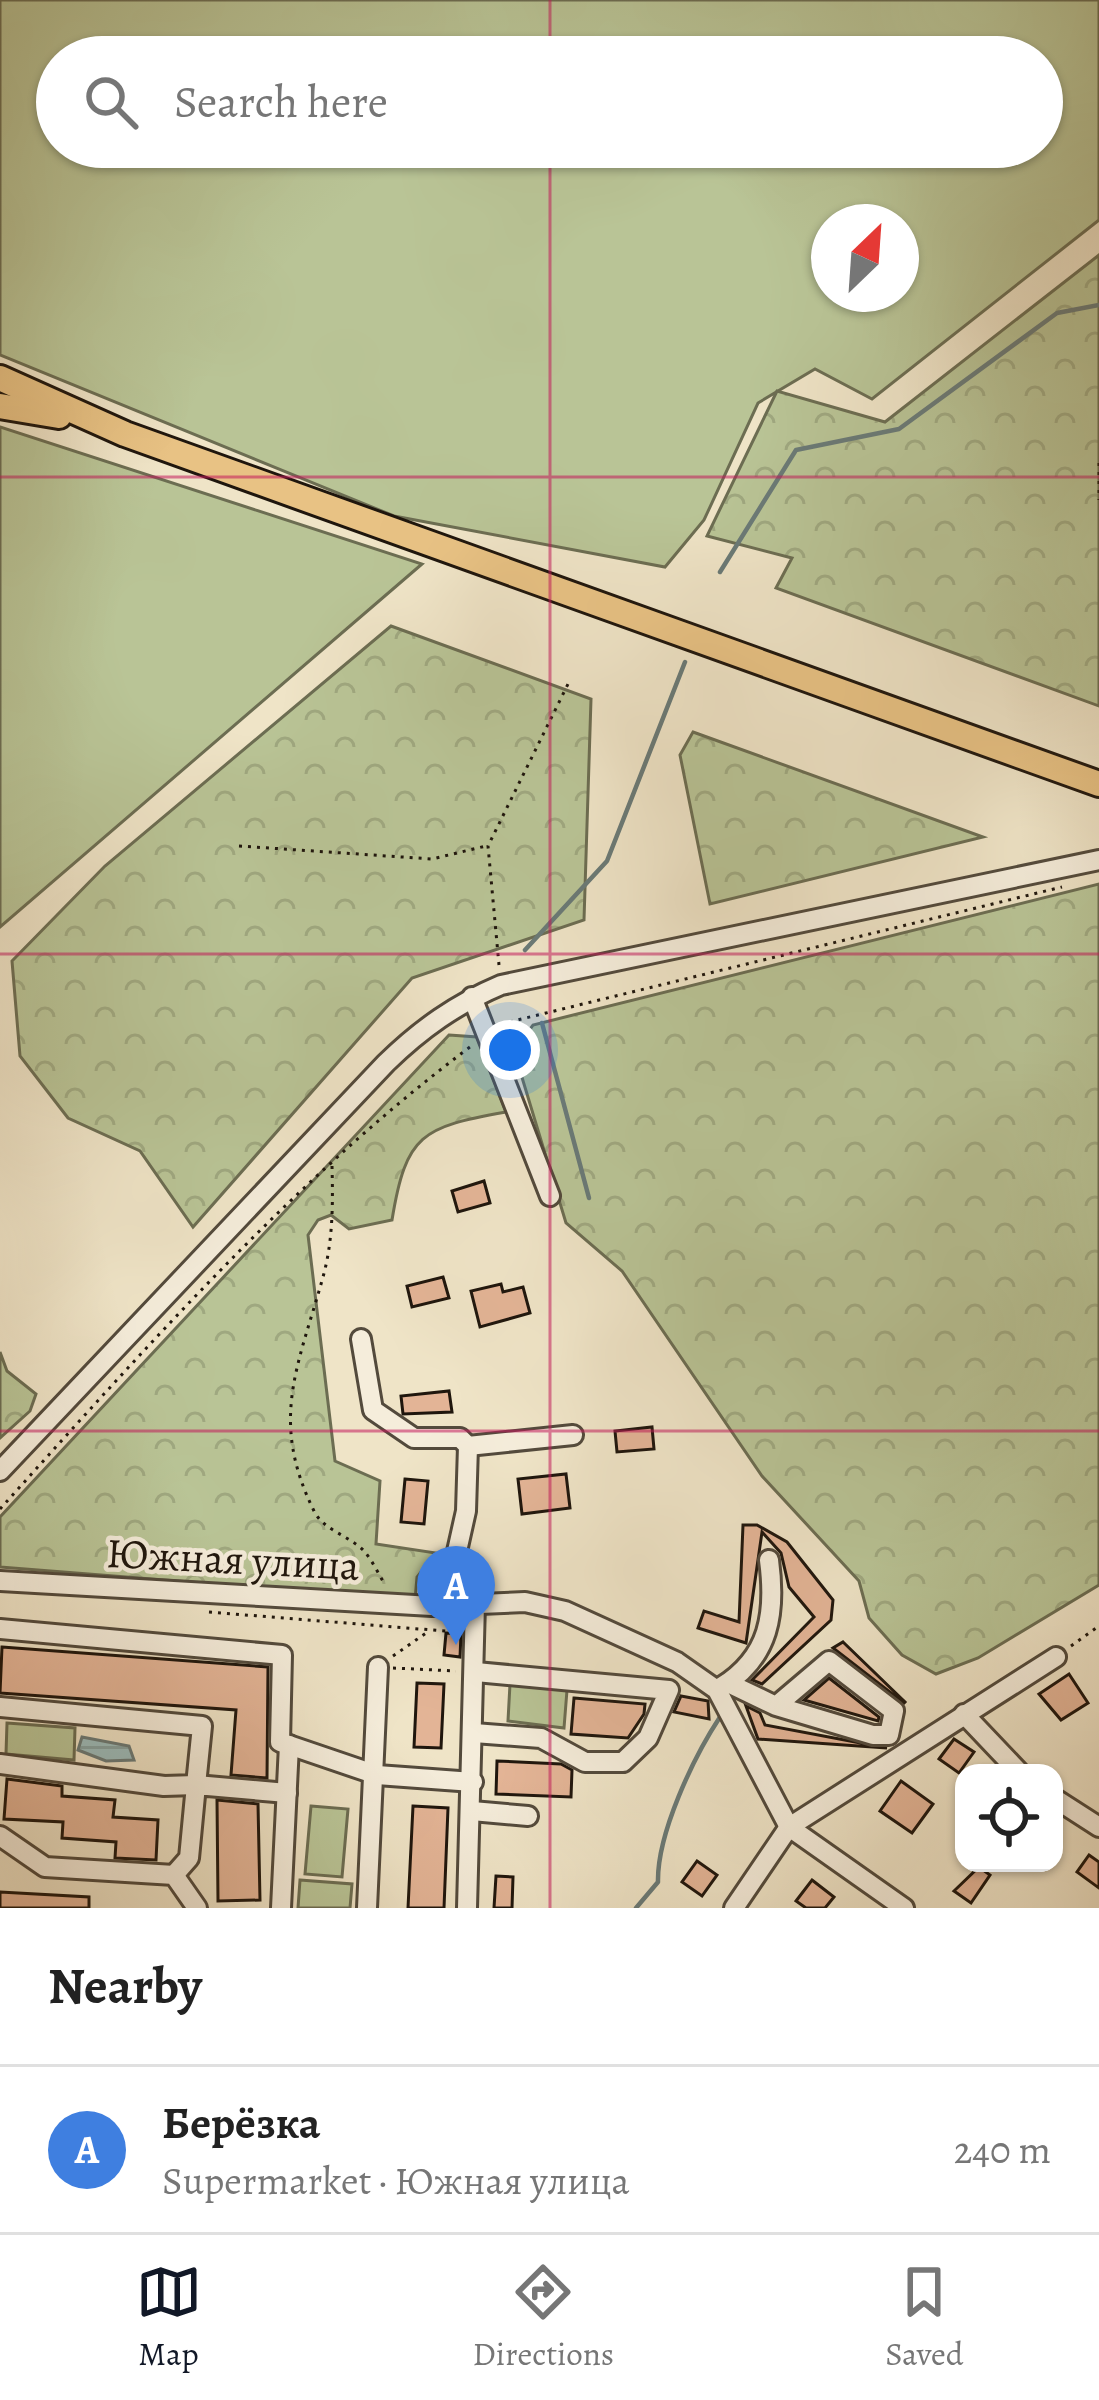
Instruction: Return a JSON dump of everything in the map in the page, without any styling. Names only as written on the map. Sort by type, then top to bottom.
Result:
[{"type":"main road","points":[[0,378],[125,434],[1099,784]]},
{"type":"main road","points":[[0,406],[125,434]]},
{"type":"street","points":[[0,1471],[386,1063],[414,1035],[472,998],[501,985],[1099,860]]},
{"type":"street","points":[[472,998],[550,1196]]},
{"type":"street","points":[[361,1339],[373,1410],[414,1438],[460,1438],[468,1446],[466,1511],[446,1605]]},
{"type":"street","points":[[468,1446],[573,1435]]},
{"type":"street","points":[[769,1560],[776,1605],[760,1654],[723,1687],[776,1706],[873,1735],[889,1735],[896,1718],[880,1699],[830,1661],[776,1706]]},
{"type":"street","name":"Южная улица","points":[[0,1581],[396,1604],[525,1602],[565,1611],[723,1687],[789,1827]]},
{"type":"street","points":[[467,1908],[475,1603]]},
{"type":"street","points":[[0,1629],[282,1655],[280,1742],[377,1774],[473,1782]]},
{"type":"street","points":[[734,1908],[789,1827],[1056,1657]]},
{"type":"street","points":[[367,1908],[377,1774],[378,1667]]},
{"type":"street","points":[[474,1733],[541,1738],[585,1762],[623,1762],[648,1738],[669,1690],[476,1672]]},
{"type":"street","points":[[0,1707],[202,1726],[189,1858],[174,1875]]},
{"type":"street","points":[[964,1714],[1011,1764]]},
{"type":"street","points":[[281,1908],[289,1744]]},
{"type":"street","points":[[0,1763],[287,1793]]},
{"type":"street","points":[[1063,1804],[1099,1827]]},
{"type":"street","points":[[472,1811],[528,1816]]},
{"type":"street","points":[[789,1827],[904,1908]]},
{"type":"street","points":[[0,1836],[45,1867],[174,1875]]},
{"type":"street","points":[[174,1875],[197,1908]]},
{"type":"path","points":[[1099,463],[1099,500]]},
{"type":"path","points":[[501,985],[488,846],[569,682]]},
{"type":"path","points":[[239,846],[432,859],[488,846]]},
{"type":"path","points":[[0,1509],[222,1270],[395,1103],[507,1020],[1076,884]]},
{"type":"path","points":[[332,1164],[334,1216],[324,1275],[298,1351],[287,1414],[294,1461],[316,1517],[365,1552],[396,1604]]},
{"type":"path","points":[[191,1611],[477,1634]]},
{"type":"path","points":[[1056,1657],[1099,1626]]},
{"type":"path","points":[[378,1667],[430,1630]]},
{"type":"path","points":[[378,1667],[476,1672]]},
{"type":"green space","points":[[0,0],[1099,0],[1099,220],[872,399],[815,369],[758,403],[704,520],[665,567],[394,516],[0,355]]},
{"type":"green space","points":[[1099,255],[1099,706],[776,588],[792,558],[707,536],[777,391],[885,422]]},
{"type":"green space","points":[[0,427],[422,564],[0,927]]},
{"type":"green space","points":[[391,626],[591,699],[584,920],[412,978],[193,1227],[140,1151],[68,1118],[20,1056],[12,961],[105,866]]},
{"type":"green space","points":[[693,732],[983,837],[710,904],[680,755]]},
{"type":"green space","points":[[1099,884],[1099,1585],[978,1658],[936,1674],[902,1655],[869,1618],[859,1581],[762,1476],[622,1271],[566,1223],[514,1051],[533,1025]]},
{"type":"green space","points":[[449,1035],[477,1037],[506,1112],[455,1123],[423,1139],[404,1169],[392,1220],[349,1229],[331,1215],[318,1220],[308,1235],[335,1461],[380,1481],[376,1544],[436,1553],[417,1577],[415,1600],[0,1567],[0,1517]]},
{"type":"green space","points":[[0,1352],[7,1371],[36,1394],[30,1411],[0,1438]]},
{"type":"green space","points":[[510,1684],[567,1690],[564,1728],[508,1721]]},
{"type":"green space","points":[[7,1723],[75,1728],[74,1760],[6,1754]]},
{"type":"green space","points":[[311,1806],[348,1809],[342,1877],[305,1874]]},
{"type":"green space","points":[[300,1880],[352,1884],[350,1908],[298,1908]]},
{"type":"water","points":[[82,1737],[129,1746],[134,1760],[106,1761],[78,1750]]},
{"type":"building","points":[[484,1181],[490,1203],[458,1212],[452,1191]]},
{"type":"building","points":[[443,1277],[449,1298],[412,1307],[407,1286]]},
{"type":"building","points":[[501,1284],[503,1292],[523,1287],[530,1313],[480,1327],[471,1291]]},
{"type":"building","points":[[449,1391],[452,1412],[403,1414],[401,1396]]},
{"type":"building","points":[[652,1427],[654,1449],[617,1452],[615,1431]]},
{"type":"building","points":[[566,1474],[570,1508],[522,1514],[518,1479]]},
{"type":"building","points":[[405,1479],[428,1481],[424,1524],[401,1522]]},
{"type":"building","points":[[743,1525],[757,1525],[787,1542],[833,1600],[831,1620],[762,1684],[752,1680],[814,1617],[789,1587],[781,1553],[762,1532],[746,1643],[698,1628],[704,1611],[739,1622]]},
{"type":"building","points":[[446,1633],[461,1634],[460,1657],[444,1655]]},
{"type":"building","points":[[843,1642],[905,1702],[833,1648]]},
{"type":"building","points":[[2,1647],[268,1667],[267,1778],[231,1775],[236,1710],[0,1693]]},
{"type":"building","points":[[1069,1674],[1088,1703],[1061,1720],[1039,1694]]},
{"type":"building","points":[[829,1678],[879,1717],[878,1721],[804,1700]]},
{"type":"building","points":[[417,1683],[444,1684],[441,1748],[414,1747]]},
{"type":"building","points":[[681,1696],[708,1701],[709,1719],[674,1712]]},
{"type":"building","points":[[574,1698],[645,1704],[644,1714],[628,1738],[571,1734]]},
{"type":"building","points":[[746,1706],[760,1713],[765,1725],[887,1748],[758,1739]]},
{"type":"building","points":[[954,1739],[974,1752],[965,1764],[955,1764],[955,1770],[939,1759]]},
{"type":"building","points":[[497,1761],[561,1764],[572,1770],[571,1797],[496,1794]]},
{"type":"building","points":[[7,1779],[62,1786],[62,1796],[115,1800],[113,1817],[158,1820],[156,1860],[115,1858],[116,1842],[62,1838],[63,1822],[4,1819]]},
{"type":"building","points":[[901,1781],[933,1804],[912,1833],[880,1811]]},
{"type":"building","points":[[217,1800],[258,1804],[260,1900],[218,1901]]},
{"type":"building","points":[[413,1806],[448,1808],[444,1908],[408,1908]]},
{"type":"building","points":[[1089,1855],[1099,1862],[1099,1888],[1077,1872]]},
{"type":"building","points":[[697,1861],[717,1875],[702,1896],[682,1882]]},
{"type":"building","points":[[974,1872],[990,1875],[971,1903],[954,1891]]},
{"type":"building","points":[[496,1876],[513,1877],[512,1908],[494,1908]]},
{"type":"building","points":[[812,1880],[834,1897],[825,1908],[806,1908],[796,1901]]},
{"type":"building","points":[[0,1892],[89,1897],[89,1908],[0,1908]]},
{"type":"waterway","points":[[720,572],[796,450],[899,429],[1057,313],[1099,305]]},
{"type":"waterway","points":[[525,950],[607,861],[685,662]]},
{"type":"waterway","points":[[542,1023],[589,1198]]},
{"type":"waterway","points":[[636,1908],[658,1882],[663,1842],[678,1797],[720,1717]]},
{"type":"place","name":"Берёзка","points":[[456,1645]]}]
